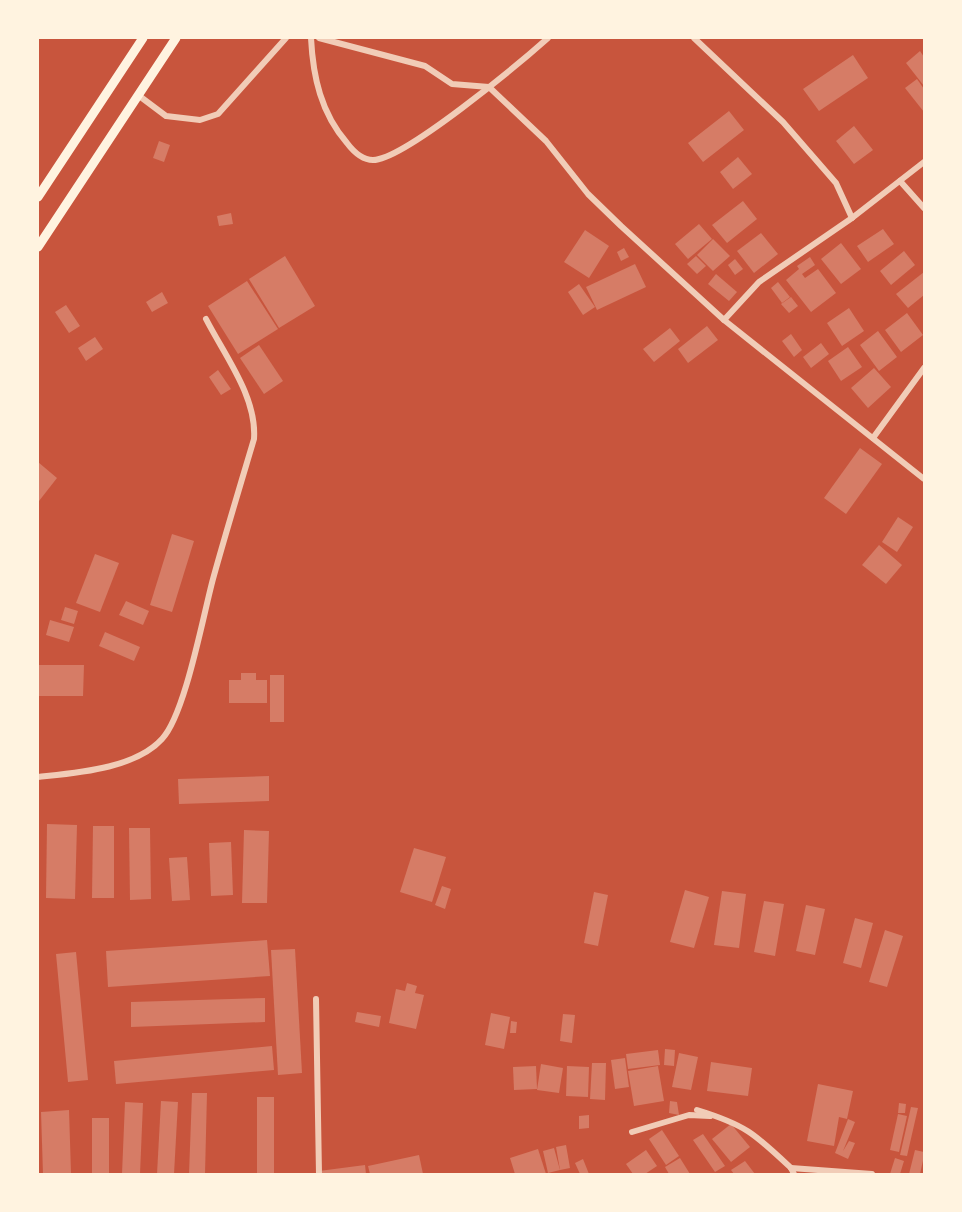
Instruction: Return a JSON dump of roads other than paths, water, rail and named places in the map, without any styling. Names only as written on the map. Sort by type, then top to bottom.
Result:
[{"type":"highway","points":[[38,197],[143,38]]},
{"type":"highway","points":[[38,246],[176,38]]},
{"type":"street","points":[[138,95],[166,116],[200,120],[218,114],[286,38]]},
{"type":"street","points":[[311,38],[312,61],[320,99],[334,128],[356,154],[373,160],[398,152],[489,87],[548,38]]},
{"type":"street","points":[[319,38],[424,66],[452,84],[489,87],[546,141],[588,194],[724,320],[924,479]]},
{"type":"street","points":[[693,38],[783,122],[836,183],[852,218]]},
{"type":"street","points":[[724,320],[759,282],[852,218],[924,162]]},
{"type":"street","points":[[900,181],[924,208]]},
{"type":"street","points":[[38,777],[88,771],[123,762],[151,748],[162,740],[171,728],[181,700],[254,439],[255,427],[251,406],[206,319]]},
{"type":"street","points":[[873,438],[924,368]]},
{"type":"street","points":[[316,999],[319,1174]]},
{"type":"street","points":[[697,1110],[753,1132],[793,1171],[872,1174]]},
{"type":"street","points":[[632,1132],[689,1115],[719,1117]]}]
